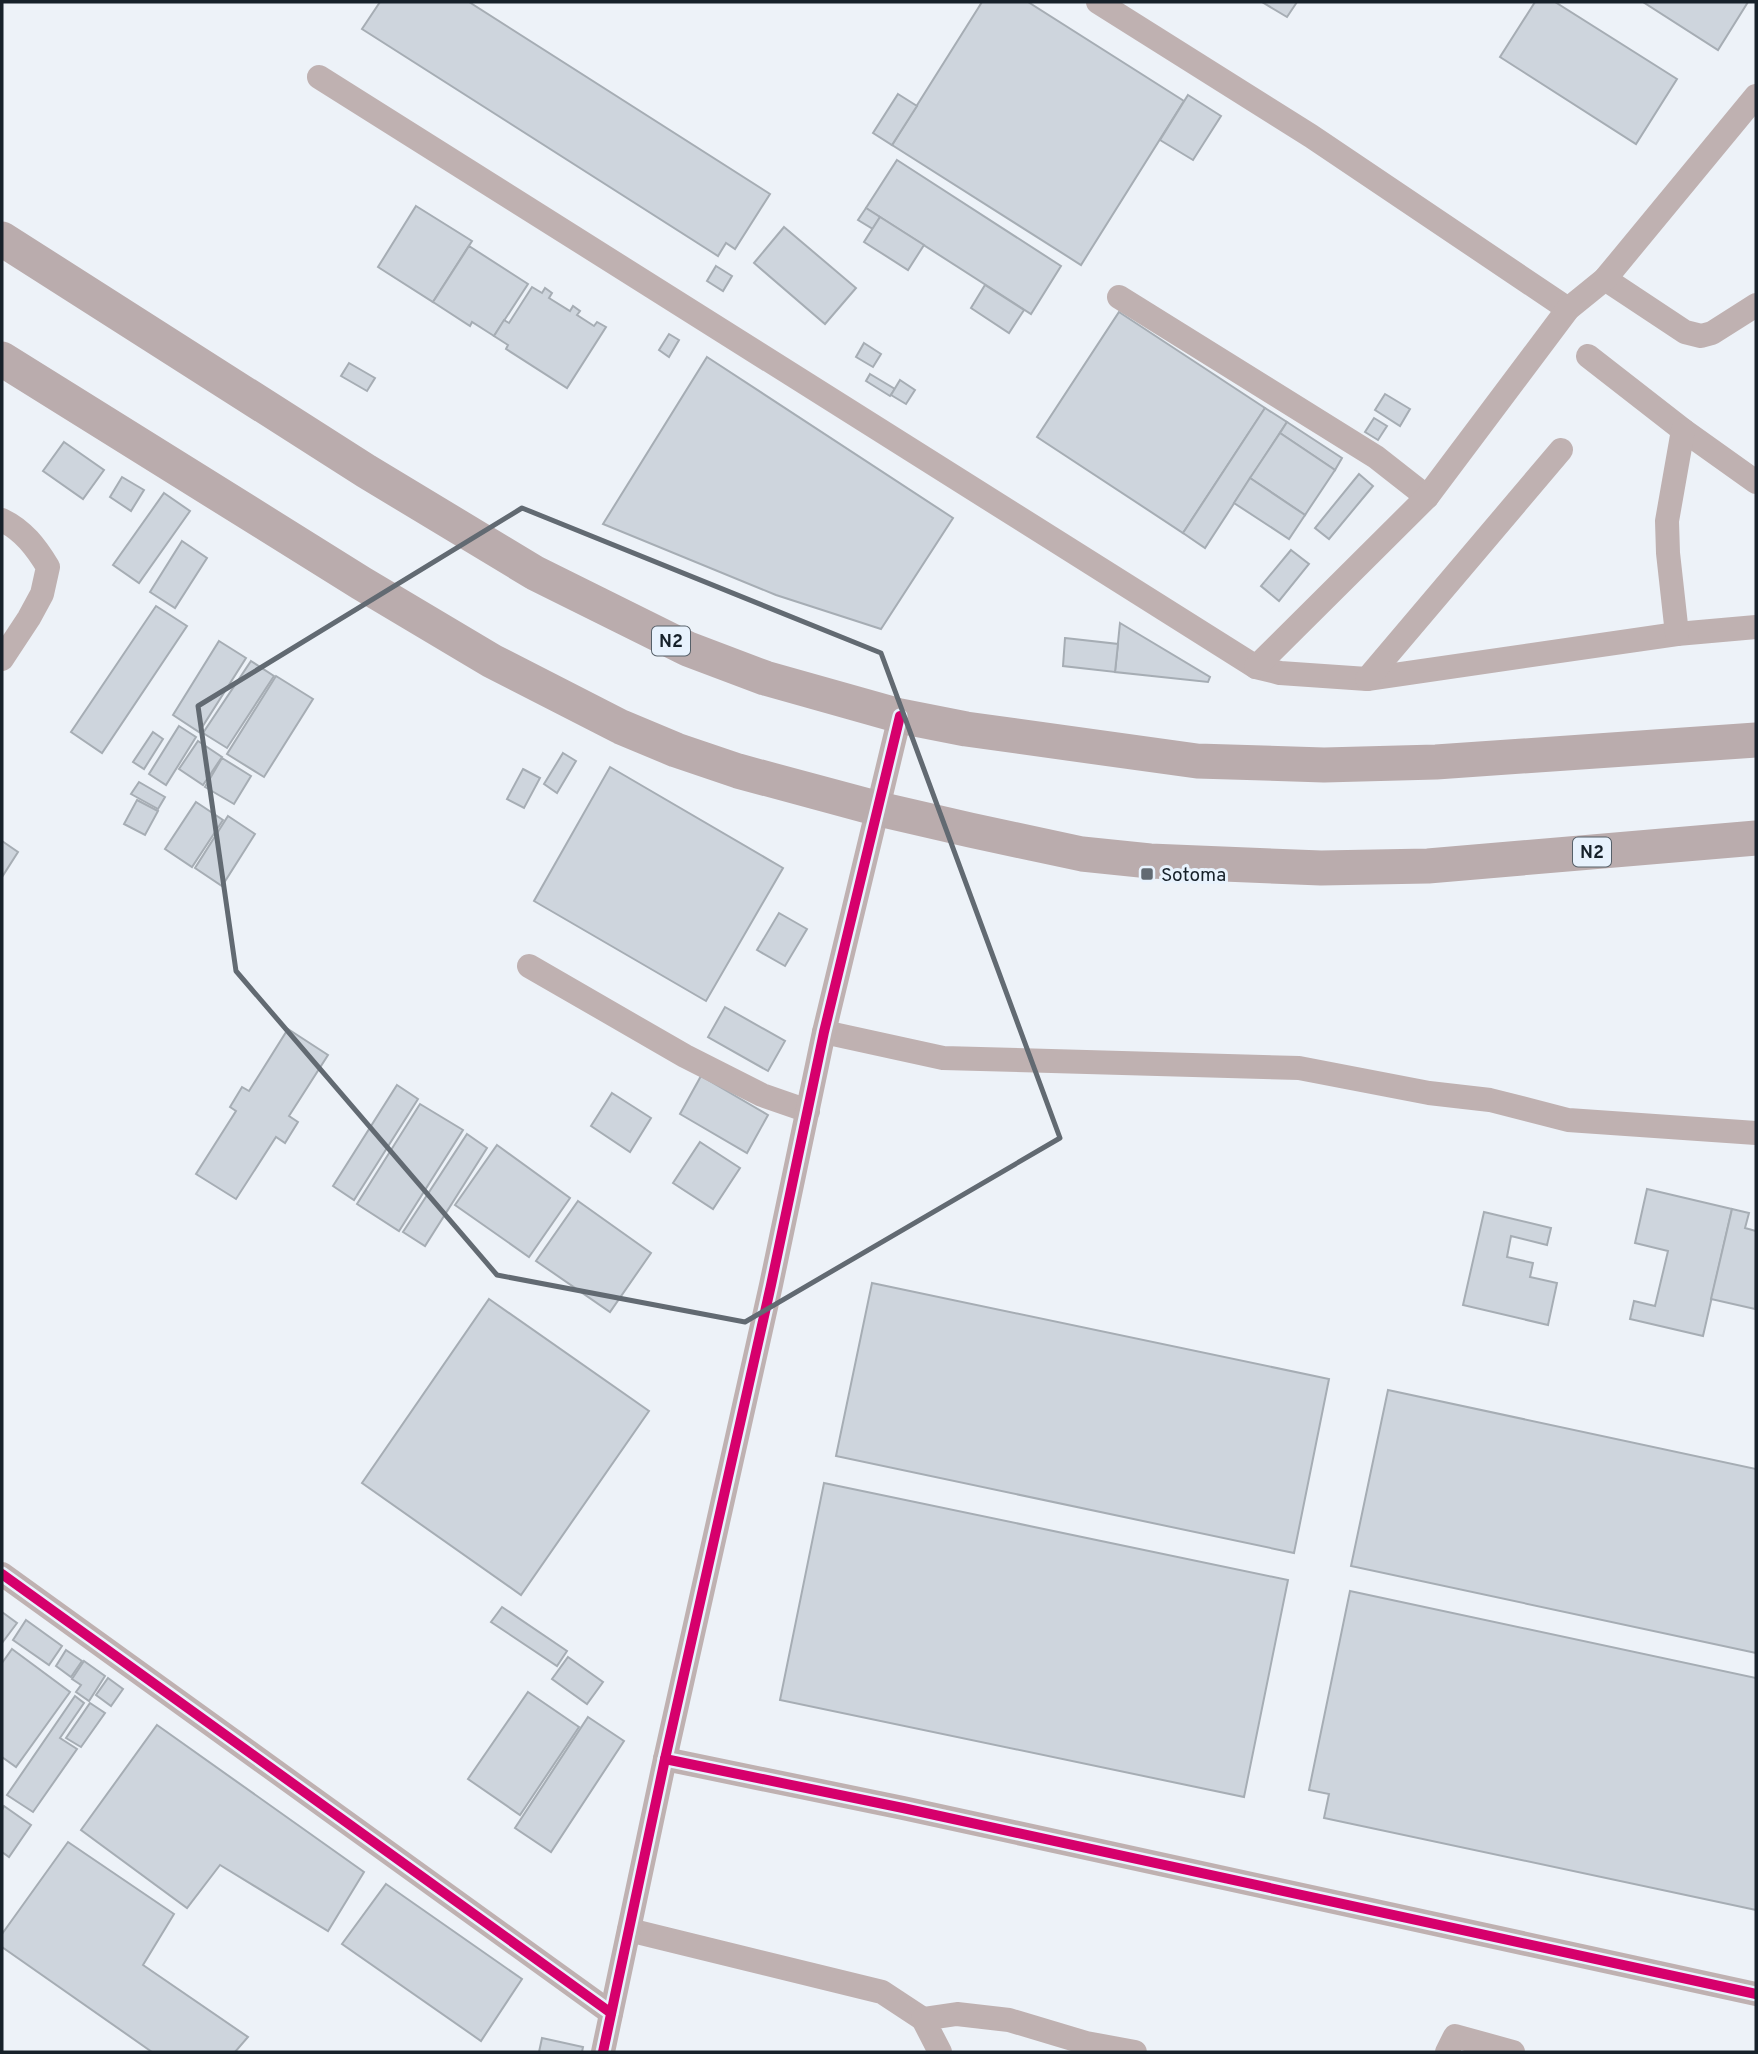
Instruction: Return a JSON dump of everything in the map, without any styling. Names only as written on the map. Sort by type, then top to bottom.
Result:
[{"type":"highway","name":"N2","points":[[2,239],[366,471],[535,573],[688,649],[765,678],[900,716],[966,729],[1198,761],[1312,765],[1436,762],[1756,740]]},
{"type":"highway","name":"N2","points":[[2,359],[427,623],[560,697],[621,727],[738,771],[879,809],[1082,854],[1211,864],[1321,868],[1428,866],[1756,838]]},
{"type":"street","points":[[1098,2],[1311,136],[1569,309]]},
{"type":"street","points":[[319,77],[1256,667],[1304,676],[1367,679],[1677,634],[1756,628]]},
{"type":"street","points":[[1256,667],[1427,497],[1569,309],[1605,279],[1756,96]]},
{"type":"street","points":[[1605,279],[1685,332],[1701,336],[1756,305]]},
{"type":"street","points":[[1119,297],[1376,457],[1427,497]]},
{"type":"street","points":[[1588,356],[1683,430],[1756,482]]},
{"type":"street","points":[[1677,634],[1667,521],[1683,430]]},
{"type":"street","points":[[1367,679],[1561,450]]},
{"type":"street","points":[[2,520],[14,526],[36,546],[48,567],[42,594],[2,659]]},
{"type":"street","points":[[603,2052],[824,1032],[900,716]]},
{"type":"street","points":[[529,966],[715,1072],[762,1095],[808,1111]]},
{"type":"street","points":[[824,1032],[943,1058],[1299,1068],[1430,1093],[1490,1100],[1568,1120],[1756,1133]]},
{"type":"street","points":[[2,1574],[611,2013]]},
{"type":"street","points":[[665,1759],[943,1816],[1756,1994]]},
{"type":"street","points":[[629,1930],[883,1992],[923,2019],[940,2052]]},
{"type":"street","points":[[923,2019],[957,2014],[1009,2020],[1086,2043],[1135,2052]]},
{"type":"street","points":[[1447,2052],[1455,2036],[1513,2052]]},
{"type":"highlighted area","points":[[522,508],[881,653],[1060,1138],[745,1322],[497,1275],[236,971],[198,706]]},
{"type":"building","points":[[380,2],[469,2],[770,194],[735,249],[726,243],[718,256],[362,29]]},
{"type":"building","points":[[982,2],[1028,2],[1184,101],[1081,265],[892,145]]},
{"type":"building","points":[[1262,2],[1297,2],[1287,17]]},
{"type":"building","points":[[1535,2],[1555,2],[1677,79],[1636,144],[1500,57]]},
{"type":"building","points":[[1643,2],[1748,2],[1718,50]]},
{"type":"building","points":[[898,94],[917,106],[892,145],[873,133]]},
{"type":"building","points":[[1188,95],[1221,116],[1193,160],[1160,140]]},
{"type":"building","points":[[897,160],[1061,266],[1031,314],[866,208]]},
{"type":"building","points":[[416,206],[472,241],[433,302],[378,267]]},
{"type":"building","points":[[866,208],[880,217],[873,229],[858,220]]},
{"type":"building","points":[[880,217],[924,245],[908,270],[864,242]]},
{"type":"building","points":[[784,227],[856,288],[825,324],[754,263]]},
{"type":"building","points":[[469,246],[528,284],[494,336],[472,322],[470,326],[433,302]]},
{"type":"building","points":[[716,266],[732,276],[723,291],[707,281]]},
{"type":"building","points":[[985,285],[1024,310],[1009,333],[971,308]]},
{"type":"building","points":[[532,287],[542,293],[545,288],[552,293],[549,298],[570,311],[573,306],[580,311],[577,315],[594,326],[597,322],[606,327],[567,388],[506,349],[508,345],[494,336],[504,320],[509,323]]},
{"type":"building","points":[[1119,312],[1265,408],[1183,533],[1037,437]]},
{"type":"building","points":[[669,334],[679,340],[669,357],[659,350]]},
{"type":"building","points":[[864,343],[881,354],[873,367],[856,357]]},
{"type":"building","points":[[707,357],[953,518],[881,629],[776,595],[603,524]]},
{"type":"building","points":[[349,363],[375,378],[367,391],[341,376]]},
{"type":"building","points":[[870,374],[895,389],[890,396],[866,381]]},
{"type":"building","points":[[900,380],[915,390],[906,404],[891,395]]},
{"type":"building","points":[[1385,394],[1410,409],[1400,426],[1375,410]]},
{"type":"building","points":[[1265,408],[1287,422],[1205,548],[1183,533]]},
{"type":"building","points":[[1374,418],[1387,426],[1378,440],[1365,432]]},
{"type":"building","points":[[1287,422],[1342,458],[1335,470],[1280,433]]},
{"type":"building","points":[[1280,433],[1335,470],[1305,515],[1250,478]]},
{"type":"building","points":[[64,442],[104,470],[83,499],[43,471]]},
{"type":"building","points":[[1359,474],[1373,486],[1329,539],[1315,528]]},
{"type":"building","points":[[122,477],[144,490],[131,511],[110,497]]},
{"type":"building","points":[[1250,478],[1305,515],[1289,539],[1234,503]]},
{"type":"building","points":[[164,493],[190,511],[139,583],[113,565]]},
{"type":"building","points":[[182,541],[207,558],[175,608],[150,592]]},
{"type":"building","points":[[1291,550],[1309,564],[1279,601],[1261,586]]},
{"type":"building","points":[[156,606],[187,626],[102,753],[71,732]]},
{"type":"building","points":[[1120,623],[1210,677],[1208,682],[1115,672]]},
{"type":"building","points":[[1065,638],[1118,644],[1115,672],[1063,666]]},
{"type":"building","points":[[219,641],[246,658],[199,732],[173,715]]},
{"type":"building","points":[[251,661],[274,676],[227,748],[203,733]]},
{"type":"building","points":[[276,676],[313,699],[264,777],[227,754]]},
{"type":"building","points":[[179,726],[196,737],[166,785],[149,774]]},
{"type":"building","points":[[153,732],[163,739],[144,769],[133,762]]},
{"type":"building","points":[[198,741],[222,757],[203,785],[179,769]]},
{"type":"building","points":[[563,753],[576,761],[557,793],[544,784]]},
{"type":"building","points":[[222,758],[251,776],[234,804],[205,787]]},
{"type":"building","points":[[610,767],[783,868],[706,1001],[534,901]]},
{"type":"building","points":[[523,769],[540,778],[524,808],[507,799]]},
{"type":"building","points":[[139,782],[165,797],[158,809],[131,794]]},
{"type":"building","points":[[137,800],[158,811],[145,835],[124,824]]},
{"type":"building","points":[[196,802],[223,820],[192,867],[165,849]]},
{"type":"building","points":[[228,816],[255,834],[222,886],[195,868]]},
{"type":"building","points":[[2,841],[18,852],[2,877]]},
{"type":"building","points":[[779,913],[807,929],[785,966],[757,950]]},
{"type":"building","points":[[725,1007],[785,1041],[768,1071],[708,1037]]},
{"type":"building","points":[[288,1029],[328,1055],[289,1116],[298,1122],[285,1143],[276,1137],[236,1199],[196,1174],[236,1111],[230,1107],[242,1087],[249,1091]]},
{"type":"building","points":[[701,1076],[768,1115],[747,1153],[680,1114]]},
{"type":"building","points":[[397,1085],[418,1099],[354,1200],[333,1186]]},
{"type":"building","points":[[612,1093],[651,1118],[630,1152],[591,1126]]},
{"type":"building","points":[[420,1104],[463,1130],[399,1231],[357,1204]]},
{"type":"building","points":[[467,1134],[487,1148],[425,1246],[403,1232]]},
{"type":"building","points":[[700,1142],[740,1168],[713,1209],[673,1183]]},
{"type":"building","points":[[497,1145],[570,1198],[529,1257],[455,1205]]},
{"type":"building","points":[[1647,1189],[1732,1209],[1703,1336],[1630,1319],[1634,1301],[1655,1306],[1668,1251],[1635,1243]]},
{"type":"building","points":[[578,1201],[651,1253],[610,1312],[536,1261]]},
{"type":"building","points":[[1732,1209],[1749,1213],[1745,1228],[1756,1231],[1755,1309],[1711,1299]]},
{"type":"building","points":[[1484,1212],[1551,1228],[1547,1245],[1511,1236],[1507,1257],[1533,1263],[1530,1277],[1557,1283],[1548,1325],[1463,1305]]},
{"type":"building","points":[[872,1283],[1329,1379],[1294,1553],[836,1456]]},
{"type":"building","points":[[489,1299],[649,1411],[521,1595],[362,1483]]},
{"type":"building","points":[[1388,1390],[1756,1469],[1756,1653],[1351,1566]]},
{"type":"building","points":[[824,1483],[1288,1580],[1244,1797],[780,1700]]},
{"type":"building","points":[[1350,1591],[1756,1678],[1756,1910],[1324,1818],[1329,1794],[1309,1790]]},
{"type":"building","points":[[502,1607],[567,1651],[557,1666],[491,1622]]},
{"type":"building","points":[[2,1612],[17,1623],[2,1643]]},
{"type":"building","points":[[26,1620],[62,1646],[49,1665],[13,1640]]},
{"type":"building","points":[[12,1649],[70,1692],[16,1767],[2,1757],[2,1663]]},
{"type":"building","points":[[66,1650],[82,1661],[71,1677],[56,1666]]},
{"type":"building","points":[[568,1657],[603,1682],[587,1704],[552,1679]]},
{"type":"building","points":[[84,1661],[105,1676],[89,1701],[76,1692],[81,1685],[72,1679]]},
{"type":"building","points":[[108,1678],[123,1689],[111,1706],[96,1695]]},
{"type":"building","points":[[528,1692],[579,1727],[520,1815],[468,1779]]},
{"type":"building","points":[[75,1696],[84,1703],[60,1738],[77,1749],[33,1812],[7,1795]]},
{"type":"building","points":[[90,1703],[105,1713],[81,1747],[66,1738]]},
{"type":"building","points":[[588,1717],[624,1741],[551,1852],[515,1828]]},
{"type":"building","points":[[157,1725],[364,1872],[328,1931],[220,1865],[187,1908],[81,1830]]},
{"type":"building","points":[[4,1806],[31,1825],[9,1857],[2,1852]]},
{"type":"building","points":[[68,1842],[174,1914],[143,1965],[248,2037],[235,2052],[152,2052],[2,1947],[2,1934]]},
{"type":"building","points":[[386,1884],[522,1979],[481,2041],[342,1944]]},
{"type":"building","points":[[542,2038],[583,2047],[582,2052],[539,2052]]},
{"type":"cycle path","points":[[603,2052],[824,1032],[900,716]]},
{"type":"cycle path","points":[[2,1574],[611,2013]]},
{"type":"cycle path","points":[[665,1759],[903,1808],[1756,1994]]},
{"type":"place","name":"Sotoma","points":[[1147,874]]}]
